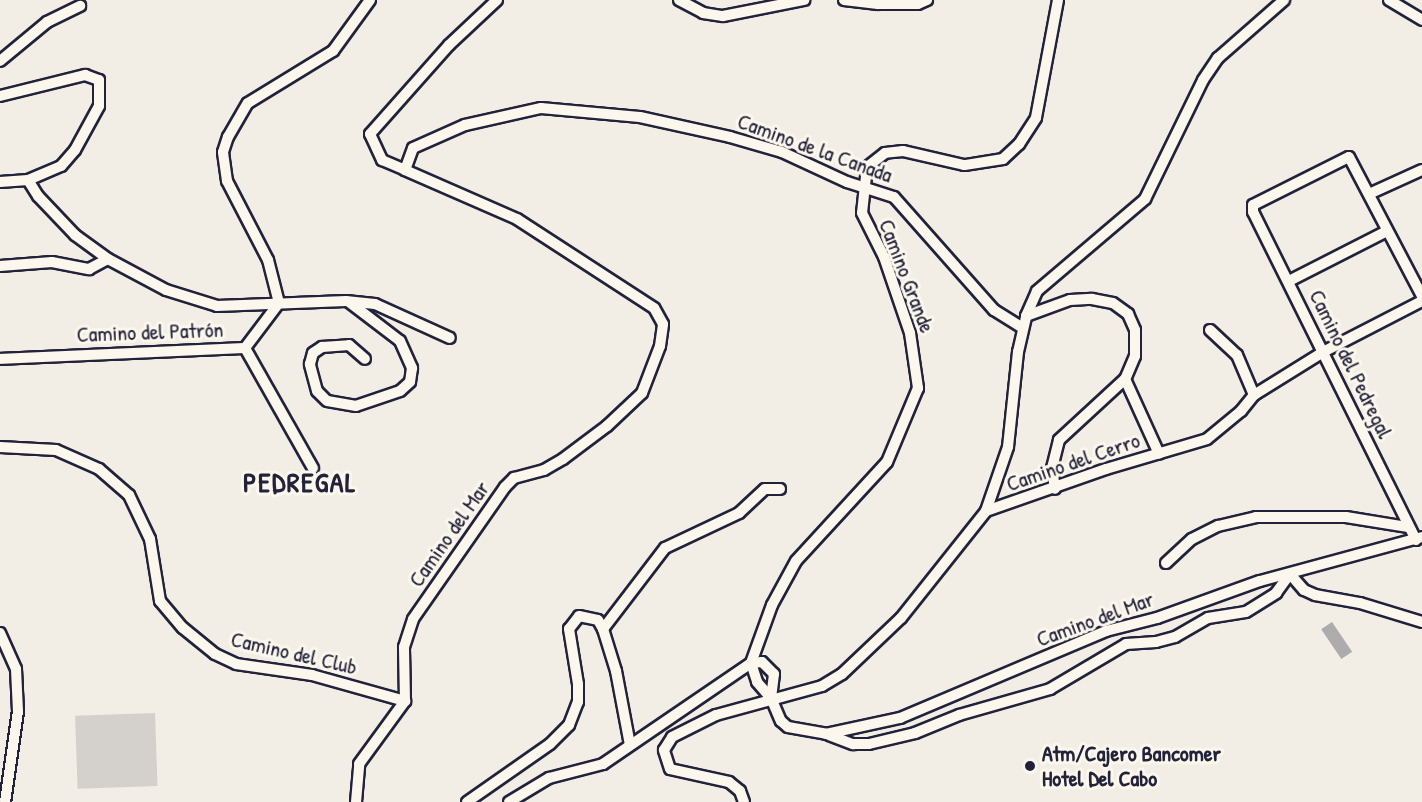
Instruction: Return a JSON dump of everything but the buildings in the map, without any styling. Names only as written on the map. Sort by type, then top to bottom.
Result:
[{"type":"street","points":[[279,303],[267,260],[227,181],[223,152],[248,103],[333,51],[370,0]]},
{"type":"street","points":[[405,170],[382,160],[370,134],[449,45],[497,0]]},
{"type":"street","points":[[679,0],[703,13],[723,16],[804,0]]},
{"type":"street","points":[[844,0],[878,4],[918,4],[927,0]]},
{"type":"street","name":"Camino Grande","points":[[751,663],[772,605],[796,561],[887,462],[918,388],[910,333],[884,258],[862,213],[867,167],[885,153],[928,154],[964,165],[1002,159],[1019,144],[1036,118],[1058,0]]},
{"type":"street","points":[[986,511],[1008,447],[1023,328],[1037,291],[1145,199],[1203,80],[1218,58],[1284,0]]},
{"type":"street","points":[[1389,0],[1422,20]]},
{"type":"street","points":[[0,61],[47,22],[80,6]]},
{"type":"street","points":[[0,96],[85,75],[99,80],[101,92],[89,128],[61,166],[28,180],[0,182]]},
{"type":"street","name":"Camino de la Canada","points":[[405,170],[413,147],[465,125],[541,108],[640,117],[730,137],[782,152],[866,190],[894,197],[994,310],[1023,328]]},
{"type":"street","name":"Camino del Pedregal","points":[[1369,194],[1349,157],[1253,205],[1253,212],[1289,281],[1408,527],[1420,539]]},
{"type":"street","name":"Camino del Mar","points":[[405,170],[517,219],[654,308],[663,324],[660,346],[642,393],[607,426],[563,459],[510,482],[413,619],[404,647],[405,700]]},
{"type":"street","points":[[1422,170],[1369,194],[1422,296]]},
{"type":"street","points":[[28,180],[55,217],[108,259],[166,290],[200,302],[239,307],[346,301],[393,311],[450,338]]},
{"type":"street","points":[[1289,281],[1387,231]]},
{"type":"street","points":[[0,266],[52,262],[89,269],[108,259]]},
{"type":"street","points":[[1026,316],[1070,300],[1113,303],[1128,314],[1134,330],[1135,356],[1125,379],[1059,440],[1052,468],[1055,489]]},
{"type":"street","points":[[346,301],[400,341],[412,368],[410,382],[400,391],[356,405],[334,404],[317,391],[310,364],[313,353],[322,347],[350,345],[365,359]]},
{"type":"street","name":"Camino del Cerro","points":[[744,802],[740,791],[729,782],[670,769],[664,750],[672,737],[682,730],[771,698],[822,686],[871,651],[986,511],[1207,439],[1241,411],[1254,395],[1323,352],[1422,301]]},
{"type":"street","name":"Camino del Patrón","points":[[0,359],[245,348],[279,303]]},
{"type":"street","points":[[1210,330],[1237,356],[1254,395]]},
{"type":"street","points":[[245,348],[313,468]]},
{"type":"street","points":[[1125,379],[1159,454]]},
{"type":"street","name":"Camino del Club","points":[[0,447],[56,450],[99,469],[129,495],[150,540],[160,601],[183,628],[215,654],[236,664],[312,675],[405,700]]},
{"type":"street","points":[[603,629],[665,548],[739,513],[765,489],[780,489]]},
{"type":"street","points":[[1166,563],[1192,539],[1218,526],[1256,517],[1346,517],[1408,527]]},
{"type":"street","name":"Camino del Mar","points":[[771,698],[774,674],[762,662],[751,663],[757,682],[771,698],[781,721],[788,727],[825,734],[900,718],[1106,631],[1290,574],[1420,539]]},
{"type":"street","points":[[825,734],[853,744],[869,744],[1033,695],[1126,645],[1166,639],[1208,618],[1246,612],[1276,593],[1290,574],[1304,590],[1315,595],[1360,603],[1422,622]]},
{"type":"street","points":[[468,802],[550,744],[569,725],[578,702],[570,639],[572,622],[579,616],[589,615],[598,620],[603,629],[616,671],[630,745]]},
{"type":"street","points":[[0,633],[16,669],[18,711],[5,802]]},
{"type":"street","points":[[508,802],[549,778],[603,764],[751,663]]},
{"type":"street","points":[[356,802],[359,764],[405,700]]},
{"type":"shaded area","points":[[1332,622],[1352,652],[1341,659],[1321,629]]},
{"type":"shaded area","points":[[155,713],[158,786],[78,789],[75,716]]},
{"type":"place","name":"Atm/Cajero Bancomer Hotel Del Cabo","points":[[1030,766]]},
{"type":"district","name":"PEDREGAL","points":[[300,482]]}]
